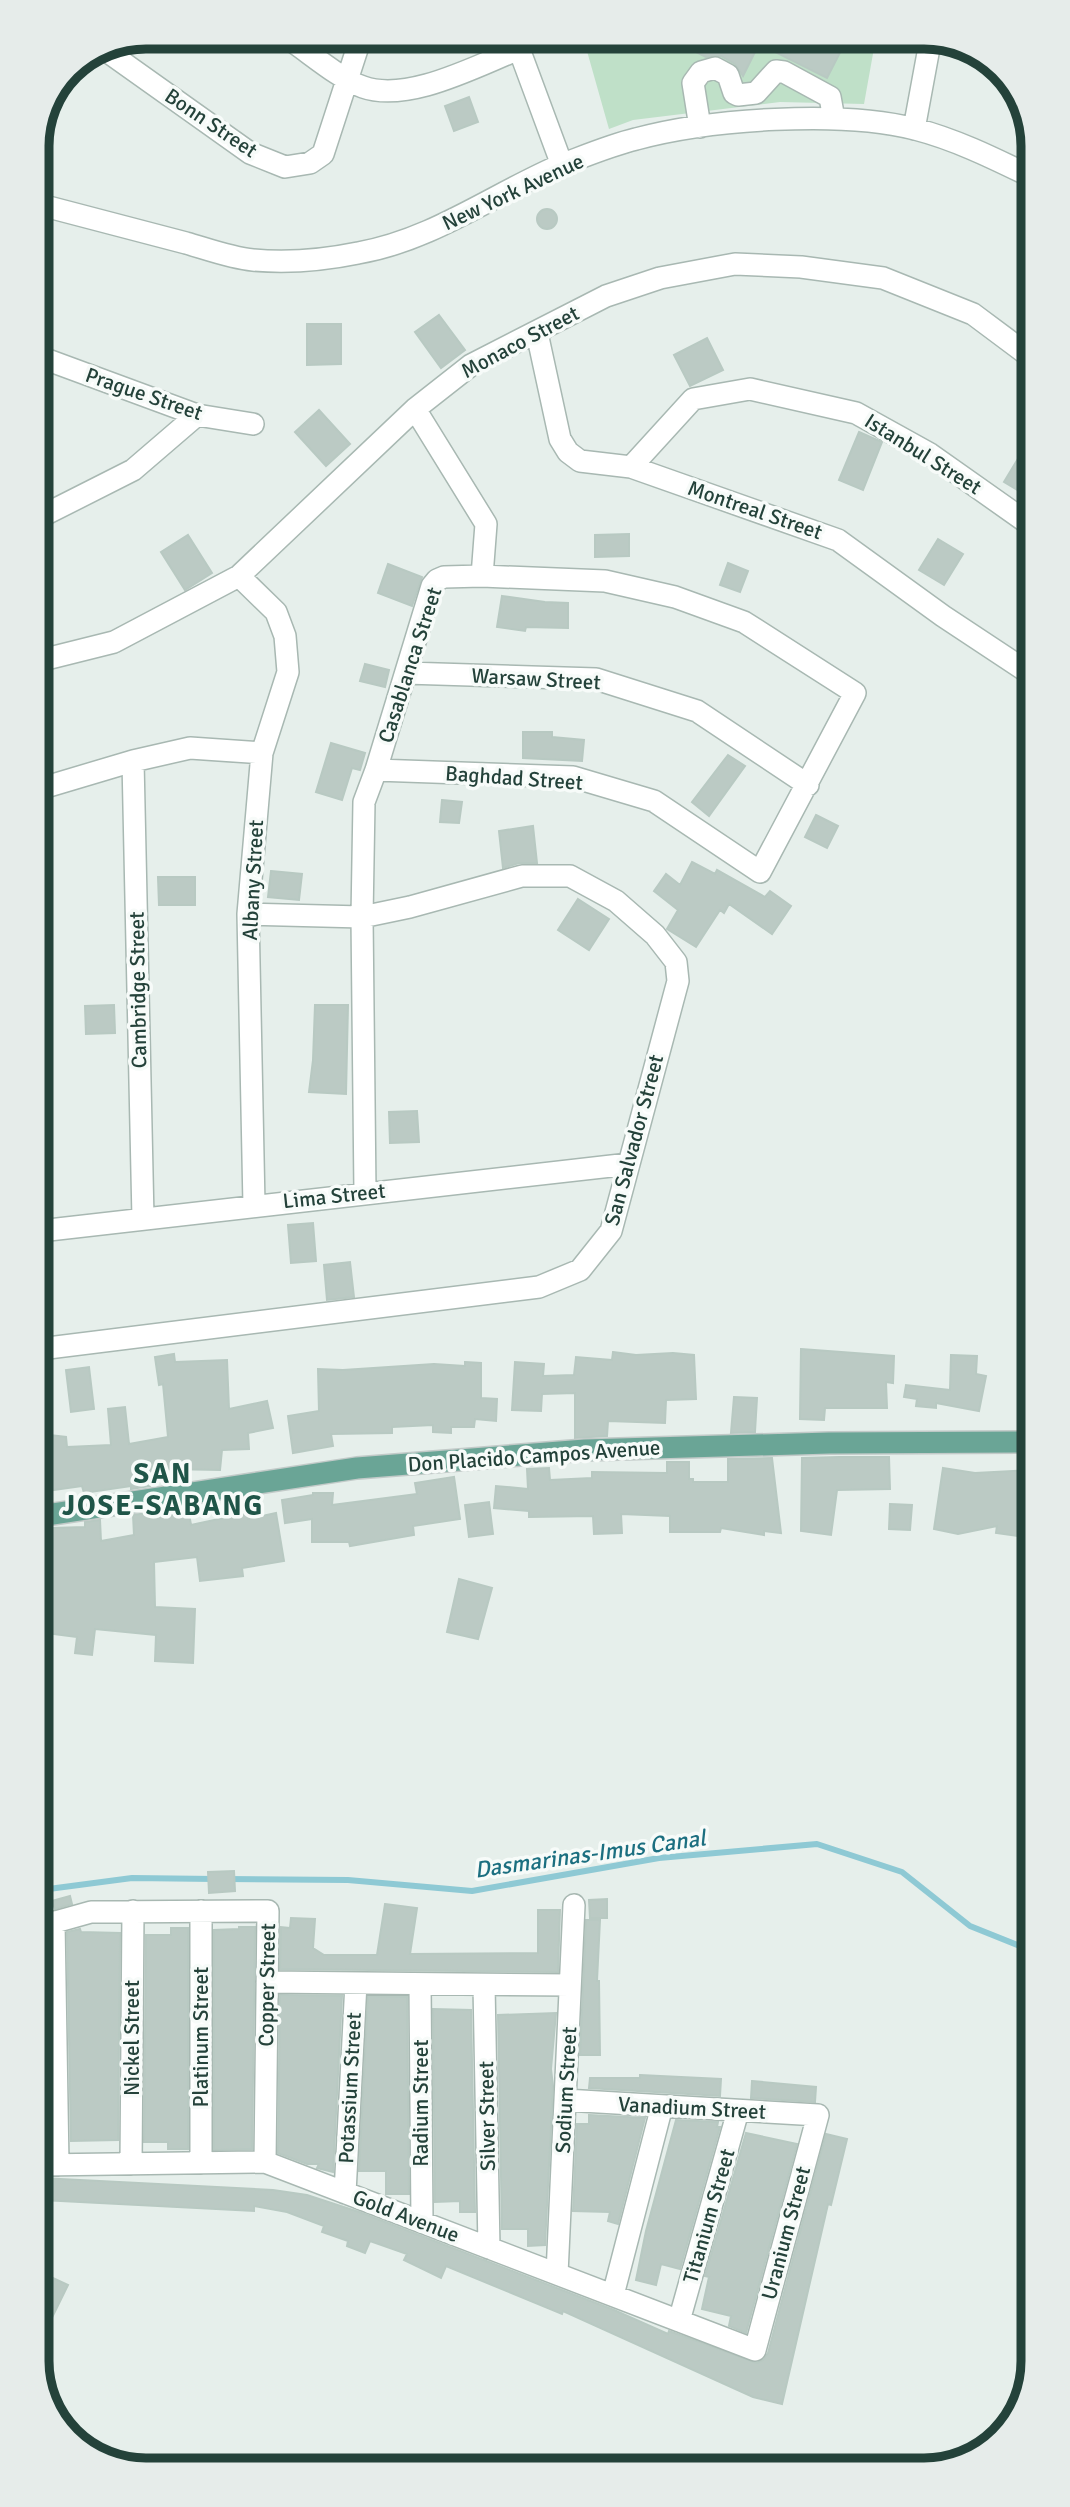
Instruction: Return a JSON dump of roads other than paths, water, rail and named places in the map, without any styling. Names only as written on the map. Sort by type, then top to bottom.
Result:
[{"type":"main road","name":"Don Placido Campos Avenue","points":[[49,1515],[357,1468],[585,1450],[829,1443],[1021,1442]]},
{"type":"street","points":[[304,49],[364,87],[392,92],[414,89],[504,49]]},
{"type":"street","name":"Bonn Street","points":[[112,55],[250,153],[285,167],[310,163],[323,153],[357,49]]},
{"type":"street","points":[[520,49],[562,165]]},
{"type":"street","points":[[914,129],[929,49]]},
{"type":"street","points":[[700,127],[693,83],[701,72],[715,68],[728,75],[734,93],[738,95],[756,93],[764,87],[769,76],[776,71],[784,72],[830,97],[834,119]]},
{"type":"street","name":"New York Avenue","points":[[49,207],[250,260],[296,261],[358,253],[397,244],[438,228],[562,165],[636,139],[700,127],[779,120],[834,119],[872,122],[914,129],[970,147],[1021,171]]},
{"type":"street","name":"Monaco Street","points":[[49,658],[114,642],[239,576],[415,409],[471,365],[606,296],[660,278],[735,264],[883,278],[973,314],[1021,350]]},
{"type":"street","name":"Montreal Street","points":[[537,332],[560,439],[568,452],[580,461],[631,467],[838,540],[943,616],[1021,668]]},
{"type":"street","name":"Prague Street","points":[[49,360],[197,415],[253,424]]},
{"type":"street","name":"Istanbul Street","points":[[631,467],[693,400],[751,389],[856,412],[930,454],[1021,518]]},
{"type":"street","points":[[415,409],[486,524],[482,576]]},
{"type":"street","points":[[49,512],[133,470],[197,415]]},
{"type":"street","name":"Albany Street","points":[[239,576],[276,612],[285,636],[288,672],[262,753],[248,915],[254,1205]]},
{"type":"street","name":"Casablanca Street","points":[[365,1193],[362,917],[364,802],[432,586],[437,580],[444,577],[482,576],[605,581],[675,597],[744,621],[855,693]]},
{"type":"street","name":"Warsaw Street","points":[[406,673],[596,679],[697,711],[808,785]]},
{"type":"street","name":"Baghdad Street","points":[[376,770],[573,777],[654,801],[760,872],[855,693]]},
{"type":"street","points":[[49,786],[190,748],[262,753]]},
{"type":"street","name":"Cambridge Street","points":[[134,761],[143,1219]]},
{"type":"street","name":"San Salvador Street","points":[[49,1348],[539,1287],[580,1270],[611,1231],[678,981],[676,961],[655,935],[616,901],[570,876],[522,876],[410,908],[362,917],[248,915]]},
{"type":"street","name":"Lima Street","points":[[49,1230],[629,1164]]},
{"type":"street","name":"Sodium Street","points":[[557,2274],[574,1905]]},
{"type":"street","name":"Platinum Street","points":[[201,1911],[201,2163]]},
{"type":"street","name":"Copper Street","points":[[49,1924],[91,1912],[268,1911],[265,2162]]},
{"type":"street","name":"Nickel Street","points":[[131,2164],[133,1912]]},
{"type":"street","points":[[267,1982],[570,1985]]},
{"type":"street","name":"Potassium Street","points":[[345,2193],[356,1983]]},
{"type":"street","name":"Radium Street","points":[[421,1984],[422,2222]]},
{"type":"street","name":"Silver Street","points":[[484,1984],[489,2248]]},
{"type":"street","points":[[49,2044],[50,2165]]},
{"type":"street","name":"Vanadium Street","points":[[565,2100],[818,2115]]},
{"type":"street","points":[[613,2295],[662,2106]]},
{"type":"street","name":"Titanium Street","points":[[679,2321],[738,2110]]},
{"type":"street","name":"Uranium Street","points":[[755,2350],[818,2115]]},
{"type":"street","name":"Gold Avenue","points":[[50,2165],[265,2162],[755,2350]]},
{"type":"waterway","name":"Dasmarinas-Imus Canal","points":[[226,1879],[348,1880],[472,1891],[659,1858],[817,1844],[902,1872],[970,1926],[1021,1947]]},
{"type":"waterway","name":"Dasmarinas-Imus Canal","points":[[49,1889],[132,1878],[215,1879]]},
{"type":"district","name":"SAN JOSE-SABANG","points":[[163,1490]]}]
